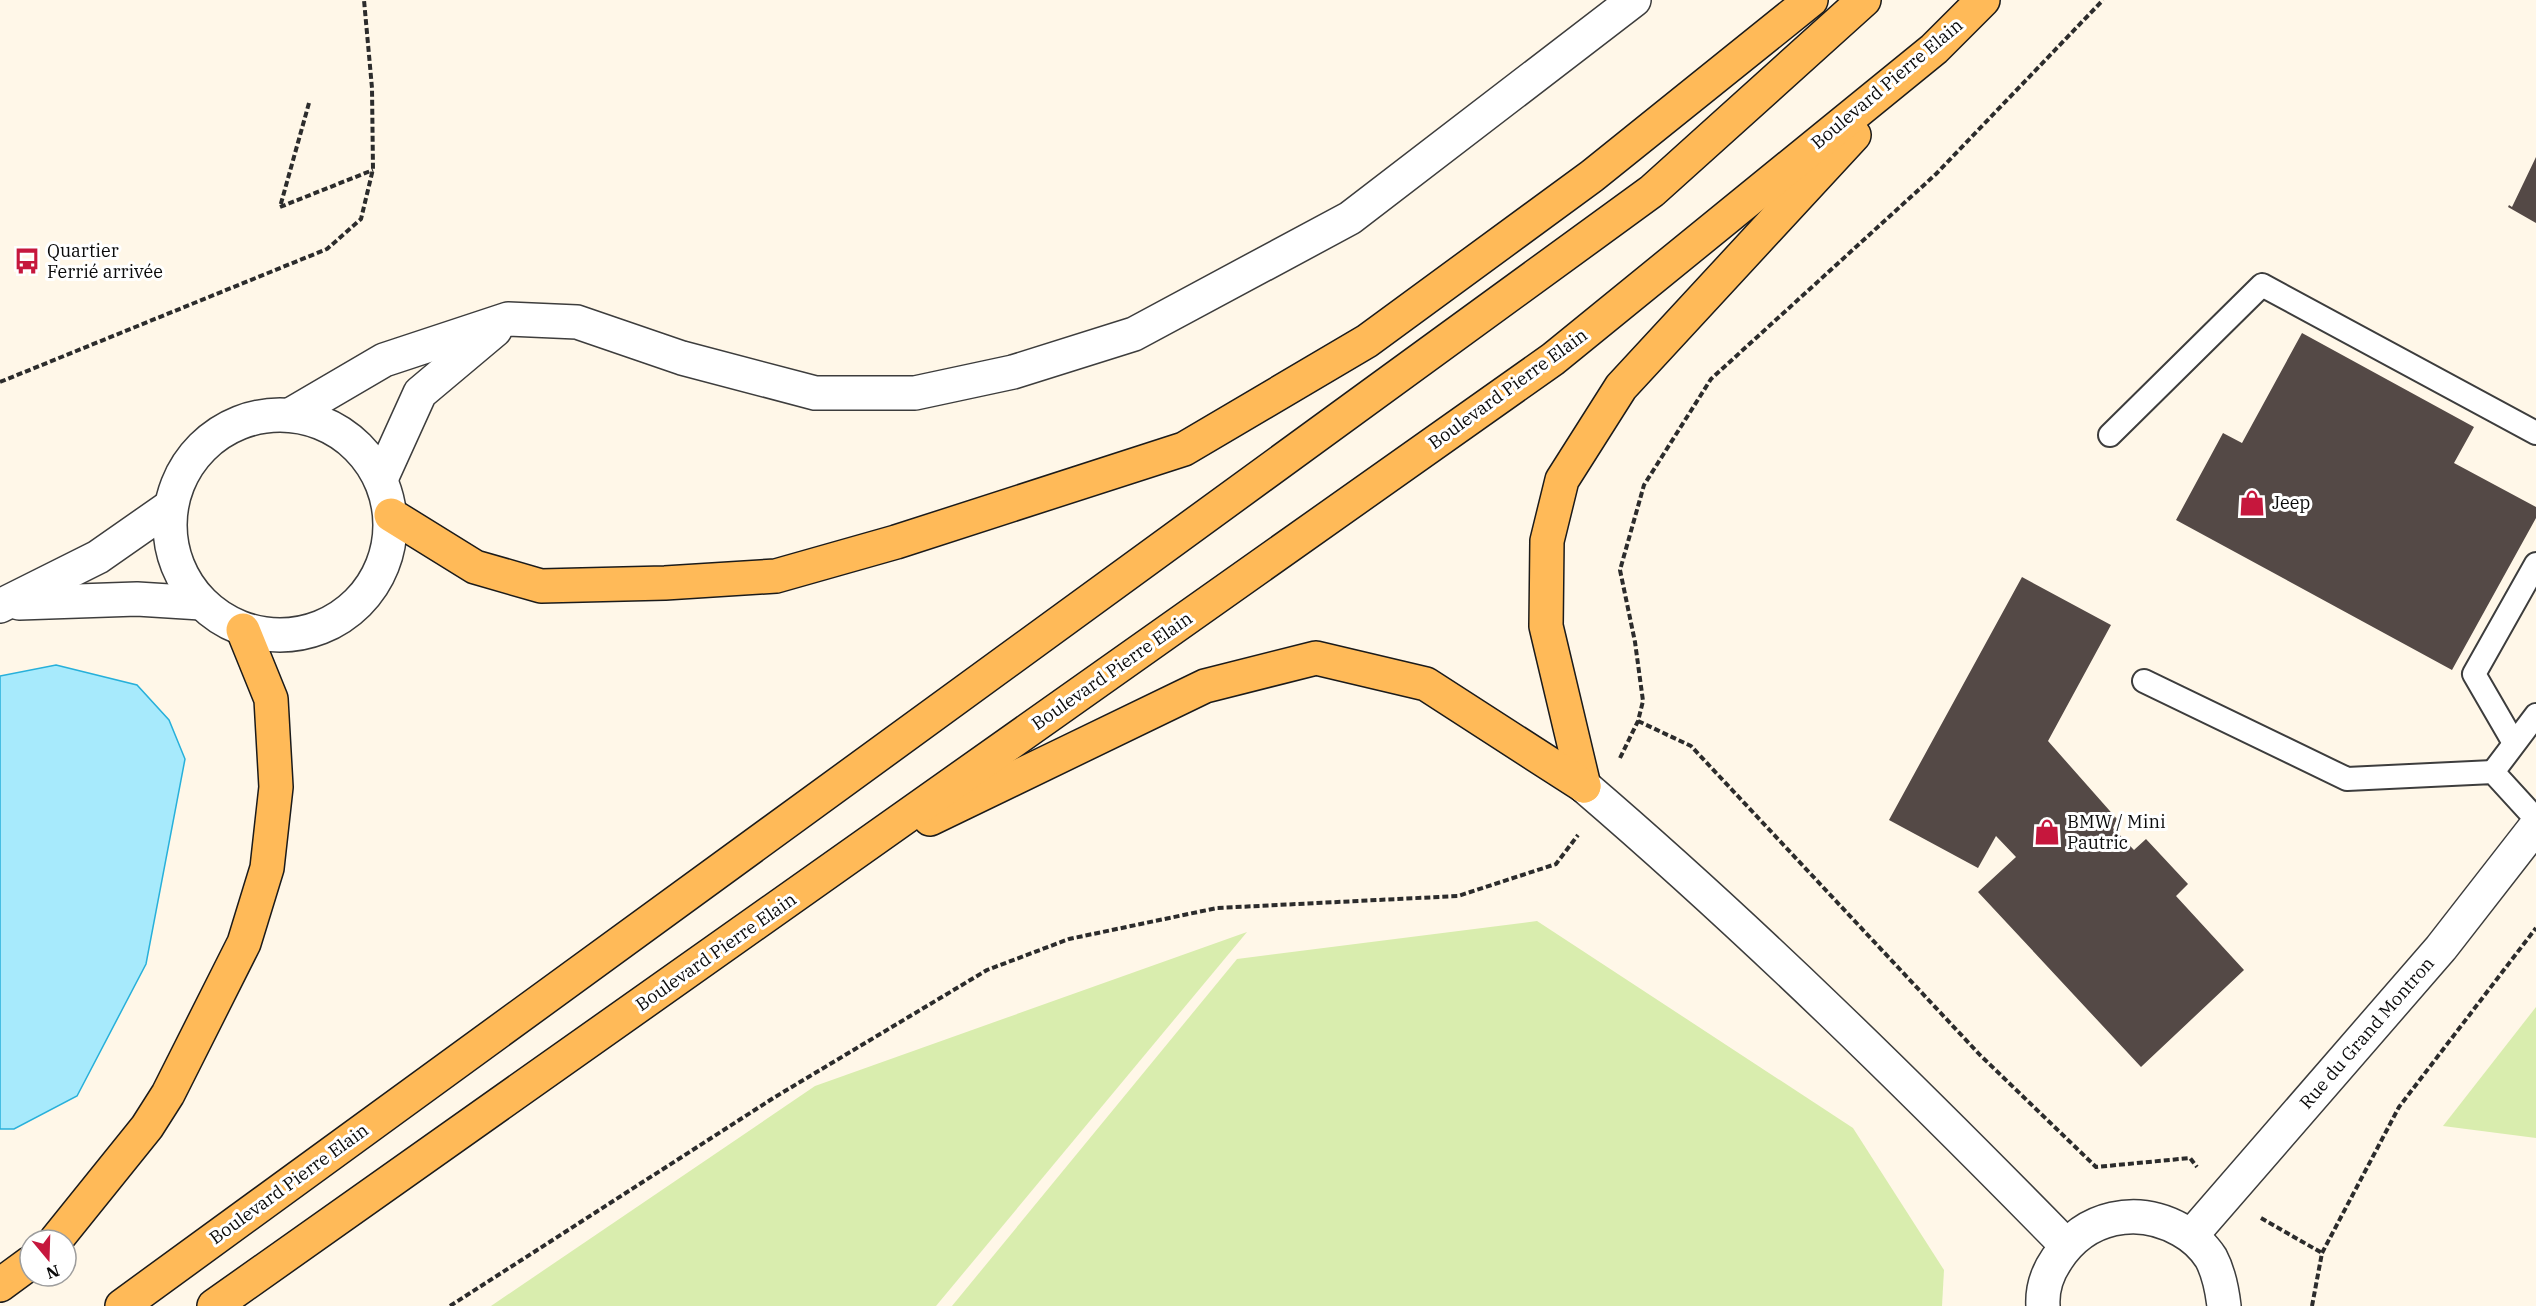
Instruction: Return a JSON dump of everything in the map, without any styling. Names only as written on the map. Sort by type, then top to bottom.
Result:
[{"type":"main road","points":[[390,515],[475,567],[541,586],[664,583],[776,576],[896,542],[1184,449],[1377,334],[1592,176],[1811,0]]},
{"type":"main road","name":"Boulevard Pierre Elain","points":[[122,1306],[1652,191],[1864,0]]},
{"type":"main road","name":"Boulevard Pierre Elain","points":[[214,1306],[1553,359],[1934,49],[1983,0]]},
{"type":"main road","points":[[1584,786],[1546,626],[1547,540],[1562,480],[1621,387],[1934,49]]},
{"type":"main road","points":[[66,1228],[147,1127],[168,1094],[244,943],[264,879],[276,788],[271,699],[243,630]]},
{"type":"main road","points":[[845,860],[1205,686],[1316,658],[1426,684],[1584,786]]},
{"type":"main road","points":[[0,1285],[18,1272]]},
{"type":"street","points":[[290,415],[384,360],[508,319],[577,322],[682,358],[815,393],[915,393],[1013,372],[1134,334],[1350,218],[1620,5]]},
{"type":"street","points":[[381,479],[420,393],[508,319]]},
{"type":"street","points":[[290,415],[318,421],[344,435],[366,455],[381,479],[390,515],[389,546],[379,576],[360,602],[335,622],[306,633],[274,636],[243,630],[220,619],[201,603],[181,575],[170,541],[171,506],[181,475],[187,466],[200,448],[226,428],[257,417],[290,415]]},
{"type":"street","points":[[4,605],[98,557],[171,506]]},
{"type":"street","points":[[4,605],[137,599],[201,603]]},
{"type":"street","points":[[1584,786],[1650,842],[1776,958],[1930,1106],[2066,1245]]},
{"type":"street","name":"Rue du Grand Montron","points":[[2191,1236],[2441,948],[2536,826]]},
{"type":"street","points":[[2043,1306],[2050,1269],[2066,1245],[2088,1227],[2113,1218],[2141,1215],[2168,1222],[2191,1236],[2210,1256],[2222,1282],[2224,1306]]},
{"type":"lane","points":[[2110,435],[2262,285],[2536,432]]},
{"type":"lane","points":[[2514,743],[2474,674],[2536,564]]},
{"type":"lane","points":[[2144,681],[2347,779],[2493,772]]},
{"type":"lane","points":[[2493,772],[2536,715]]},
{"type":"lane","points":[[2493,772],[2536,819]]},
{"type":"path","points":[[0,382],[327,249],[361,219],[373,169],[372,88],[364,0]]},
{"type":"path","points":[[1616,764],[1638,721],[1642,701],[1635,642],[1620,570],[1644,486],[1711,380],[1936,174],[2103,0]]},
{"type":"path","points":[[309,104],[280,207],[373,169]]},
{"type":"path","points":[[1638,721],[1691,746],[1980,1055],[2096,1167],[2190,1158],[2224,1196],[2322,1253]]},
{"type":"path","points":[[450,1306],[775,1097],[987,970],[1069,939],[1217,908],[1458,896],[1556,864],[1580,832]]},
{"type":"path","points":[[2312,1306],[2322,1253],[2399,1107],[2536,928]]},
{"type":"green space","points":[[1537,921],[1853,1128],[1944,1270],[1942,1306],[952,1306],[1237,959]]},
{"type":"green space","points":[[1247,932],[936,1306],[491,1306],[815,1086]]},
{"type":"green space","points":[[2536,1007],[2536,1138],[2443,1126]]},
{"type":"water","points":[[56,665],[137,685],[169,720],[185,759],[146,964],[77,1096],[14,1129],[0,1129],[0,676]]},
{"type":"building","points":[[2536,157],[2536,223],[2508,207],[2509,205],[2512,207]]},
{"type":"building","points":[[2302,333],[2474,427],[2454,463],[2536,507],[2536,518],[2452,670],[2176,520],[2223,433],[2242,443]]},
{"type":"building","points":[[2022,577],[2111,625],[2048,741],[2117,819],[2113,828],[2134,850],[2146,839],[2188,884],[2176,896],[2244,970],[2141,1067],[1978,892],[2016,857],[1996,836],[1978,868],[1889,820]]},
{"type":"place","name":"Quartier Ferrié arrivée","points":[[27,261]]},
{"type":"place","name":"Jeep","points":[[2252,503]]},
{"type":"place","name":"BMW / Mini Pautric","points":[[2047,832]]}]
